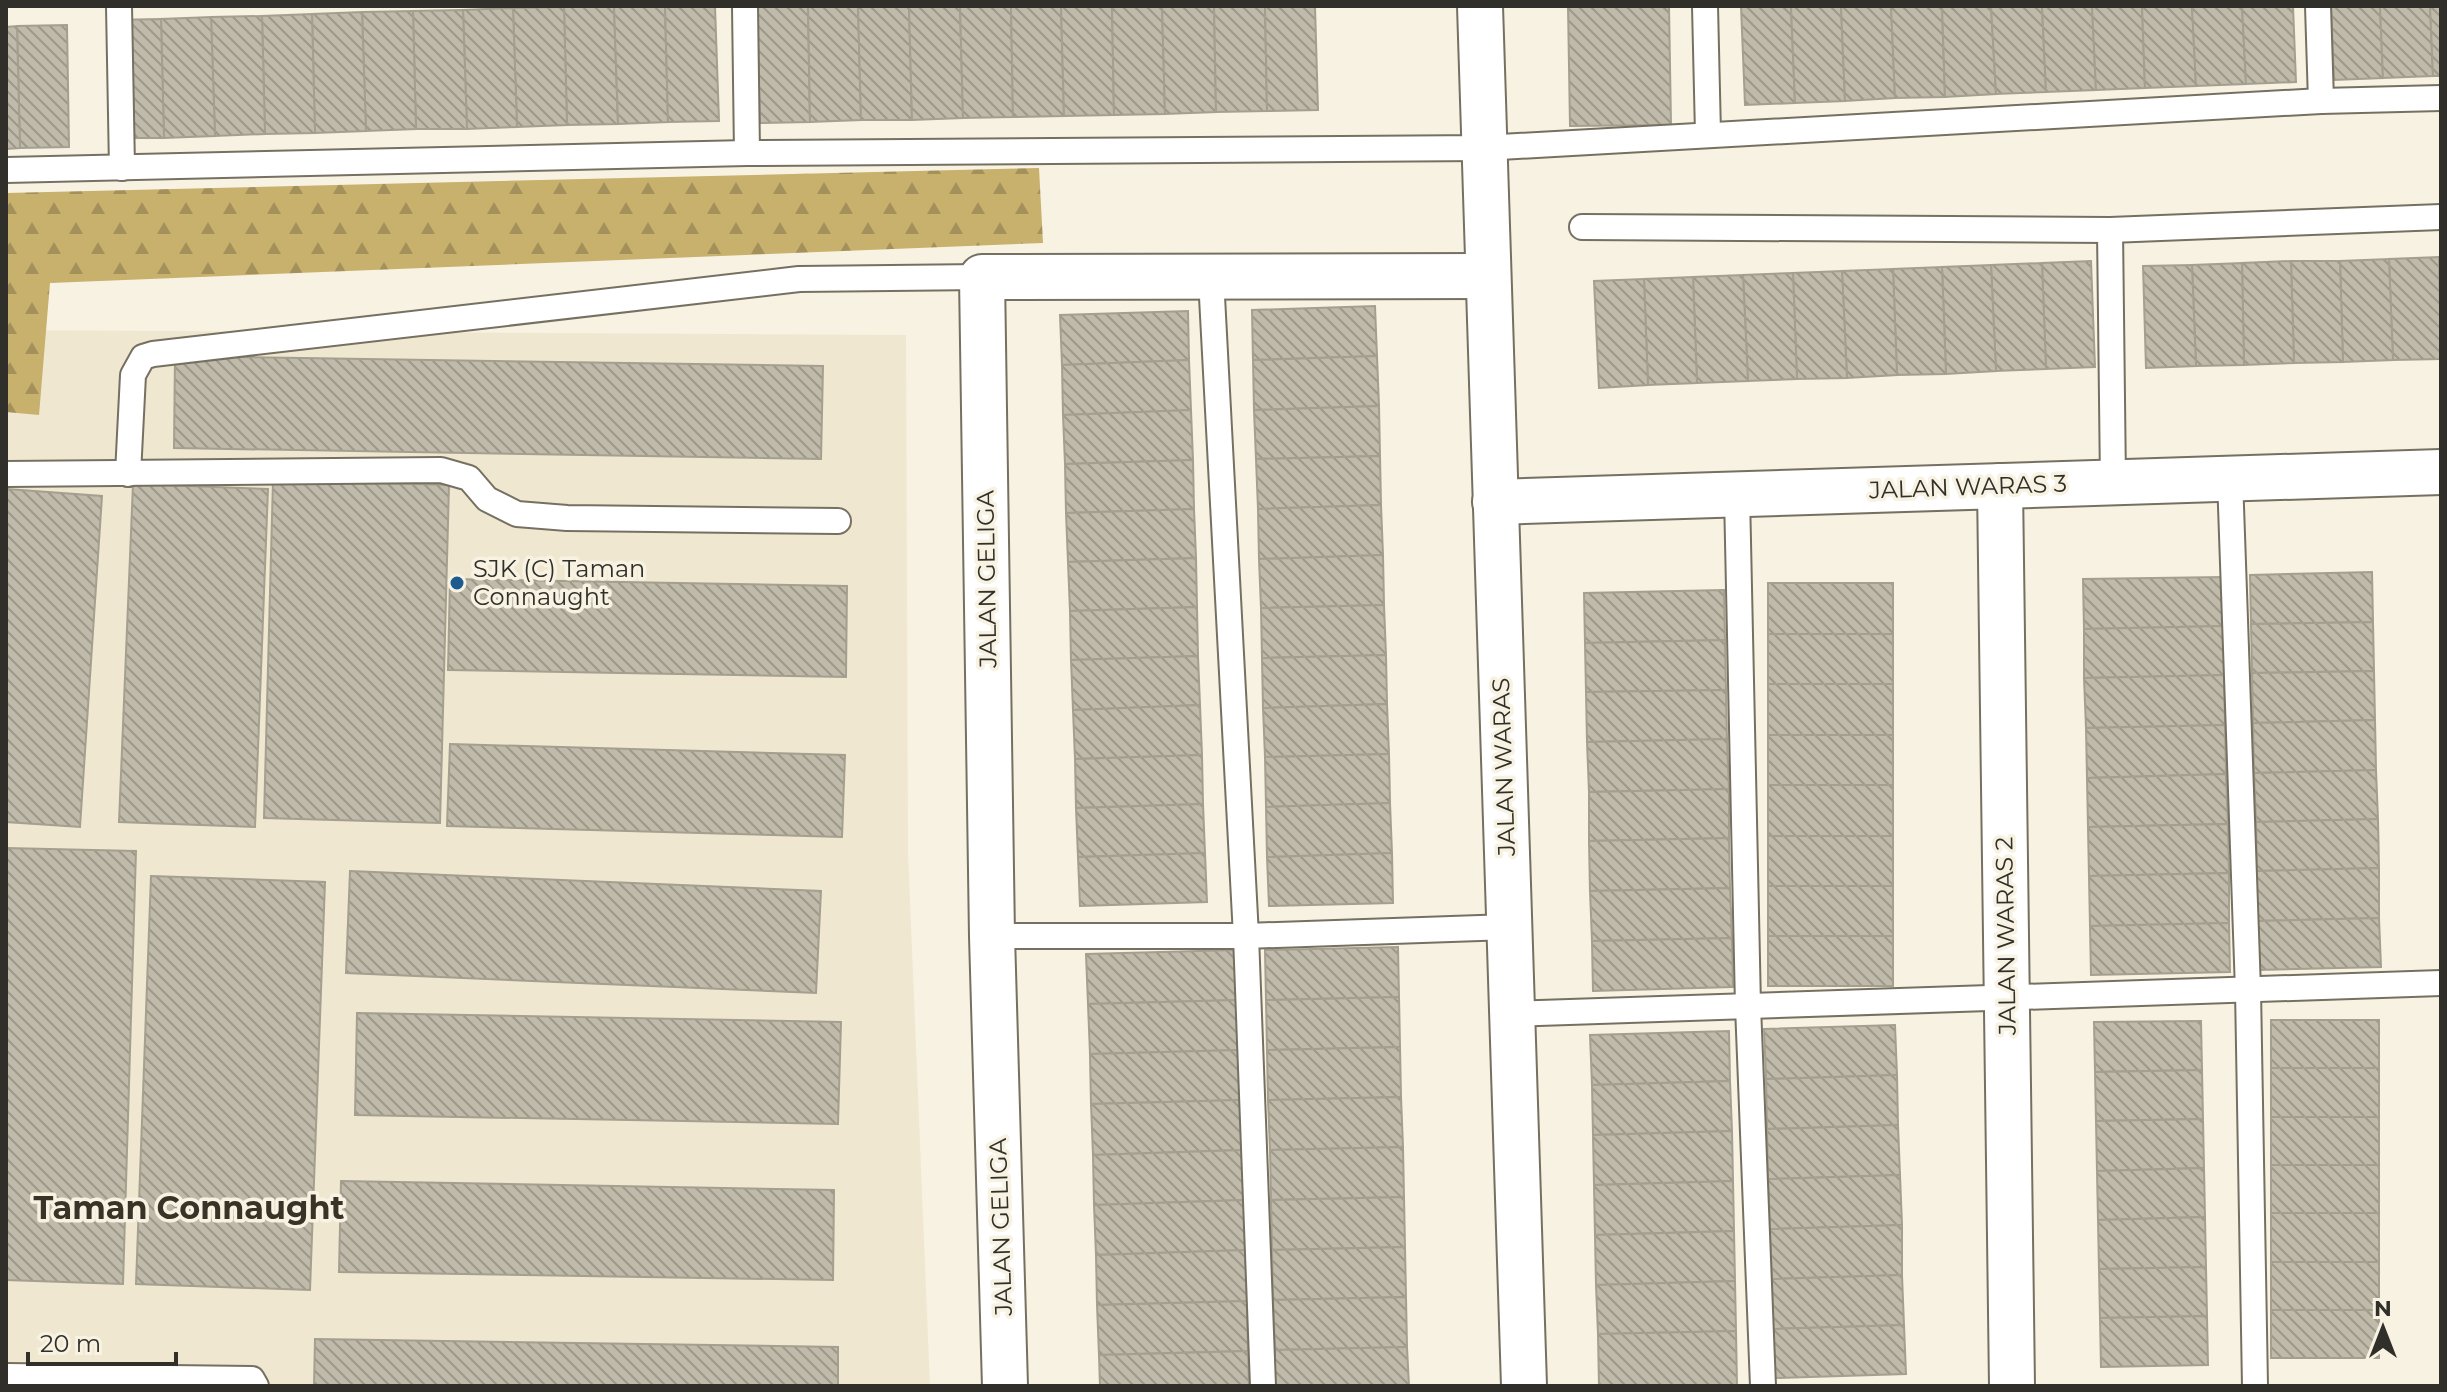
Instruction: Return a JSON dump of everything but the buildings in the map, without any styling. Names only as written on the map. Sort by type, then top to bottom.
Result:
[{"type":"street","name":"JALAN WARAS","points":[[1480,6],[1524,1386]]},
{"type":"street","points":[[982,277],[1487,276]]},
{"type":"street","name":"JALAN GELIGA","points":[[982,277],[992,936],[1005,1386]]},
{"type":"street","name":"JALAN WARAS 3","points":[[1495,502],[2441,472]]},
{"type":"street","name":"JALAN WARAS 2","points":[[2000,486],[2012,1386]]},
{"type":"lane","points":[[119,6],[122,168]]},
{"type":"lane","points":[[745,6],[747,153]]},
{"type":"lane","points":[[1705,6],[1708,134]]},
{"type":"lane","points":[[2318,6],[2321,101]]},
{"type":"lane","points":[[6,170],[747,153],[1483,148],[2321,101],[2441,98]]},
{"type":"lane","points":[[1582,227],[2110,230],[2441,217]]},
{"type":"lane","points":[[2110,230],[2113,483]]},
{"type":"lane","points":[[128,474],[133,375],[143,357],[153,354],[799,279],[982,277]]},
{"type":"lane","points":[[1211,278],[1246,936],[1263,1386]]},
{"type":"lane","points":[[6,474],[441,470],[469,478],[487,499],[517,514],[567,518],[838,521]]},
{"type":"lane","points":[[2230,478],[2248,990],[2255,1386]]},
{"type":"lane","points":[[1737,495],[1748,1006],[1763,1386]]},
{"type":"lane","points":[[992,936],[1246,936],[1509,927]]},
{"type":"lane","points":[[1511,1014],[2441,983]]},
{"type":"lane","points":[[6,1376],[252,1379],[256,1386]]},
{"type":"shaded area","points":[[6,330],[906,335],[908,853],[930,1386],[6,1386]]},
{"type":"green space","points":[[1039,168],[1043,243],[50,283],[39,415],[6,412],[6,193]]},
{"type":"place","name":"SJK (C) Taman Connaught","points":[[457,583]]},
{"type":"district","name":"Taman Connaught","points":[[189,1208]]}]
